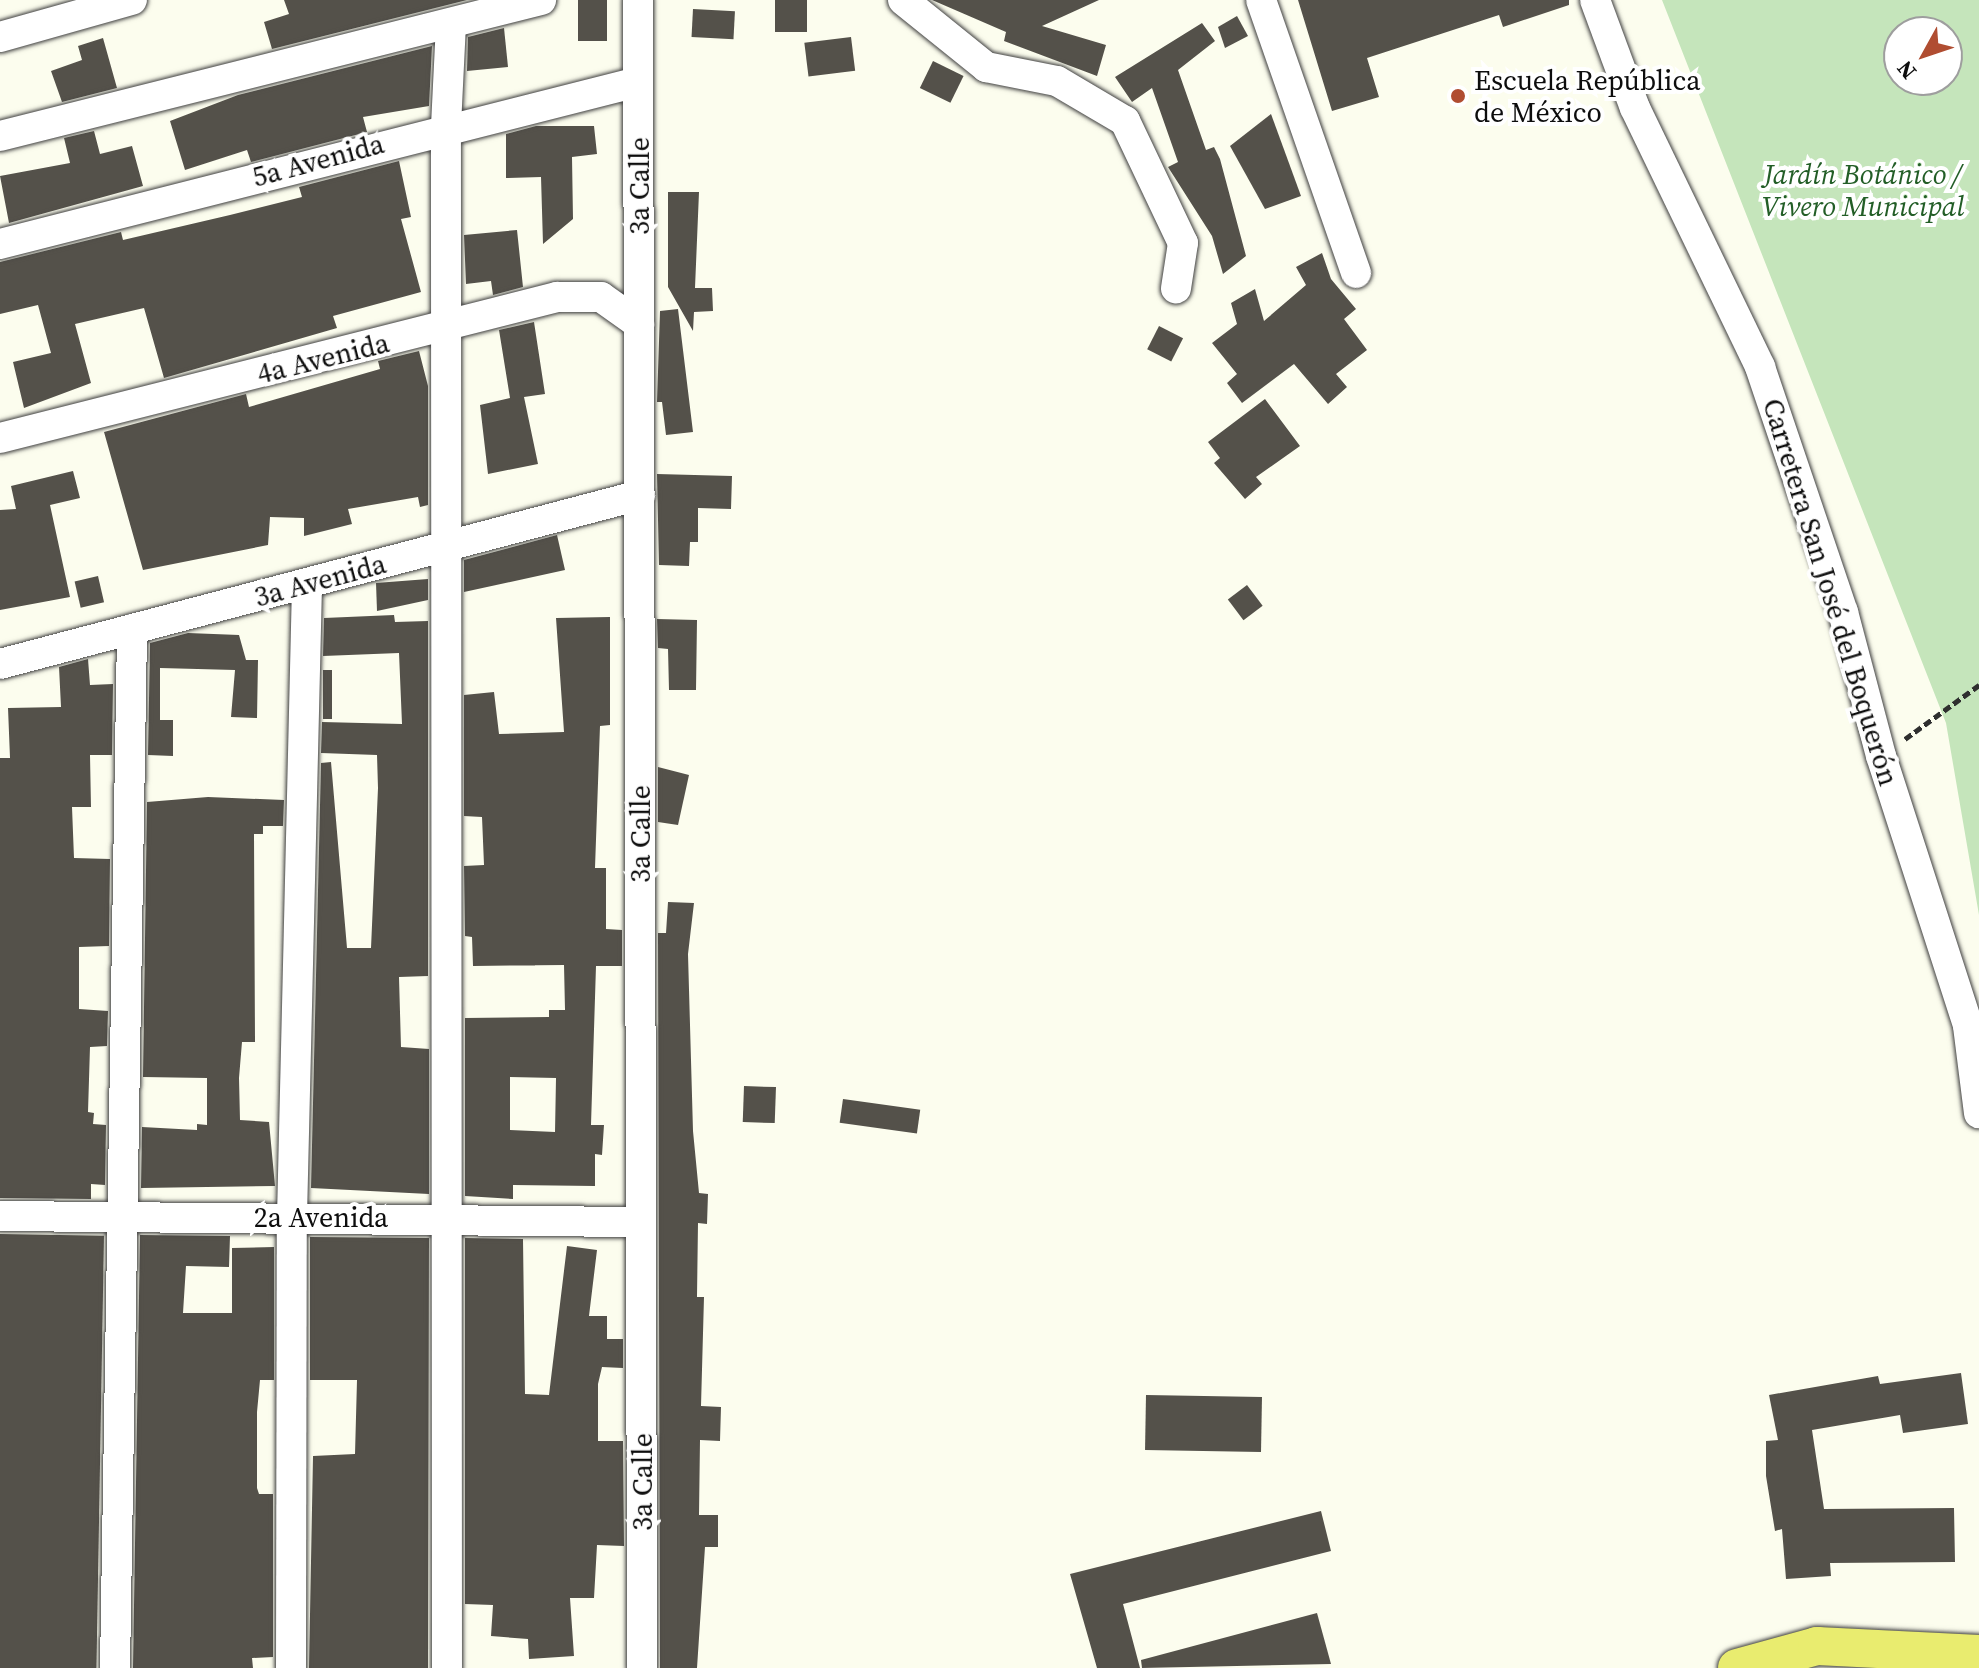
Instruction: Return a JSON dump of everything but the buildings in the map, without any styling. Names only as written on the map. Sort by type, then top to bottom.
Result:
[{"type":"main road","points":[[1737,1668],[1816,1657],[1979,1654]]},
{"type":"street","points":[[0,37],[132,0]]},
{"type":"street","points":[[0,136],[541,0]]},
{"type":"street","name":"3a Calle","points":[[638,0],[642,1668]]},
{"type":"street","points":[[903,0],[986,67],[1057,81],[1125,121],[1183,243],[1176,288]]},
{"type":"street","points":[[1261,0],[1356,273]]},
{"type":"street","name":"Carretera San José del Boquerón","points":[[1595,0],[1635,108],[1760,367],[1843,612],[1881,756],[1968,1026],[1979,1113]]},
{"type":"street","points":[[447,1668],[444,1217],[450,326],[446,126],[451,24]]},
{"type":"street","name":"5a Avenida","points":[[0,244],[446,126],[638,82]]},
{"type":"street","name":"4a Avenida","points":[[0,438],[557,297],[601,297],[639,324]]},
{"type":"street","name":"3a Avenida","points":[[0,664],[640,495]]},
{"type":"street","points":[[291,1668],[292,1217],[307,583]]},
{"type":"street","points":[[115,1668],[132,629]]},
{"type":"street","name":"2a Avenida","points":[[0,1216],[444,1217],[641,1222]]},
{"type":"path","points":[[1881,756],[1979,685]]},
{"type":"green space","name":"Jardín Botánico / Vivero Municipal","points":[[1662,0],[1979,0],[1979,915],[1946,723]]},
{"type":"place","name":"Escuela República de México","points":[[1458,96]]}]
